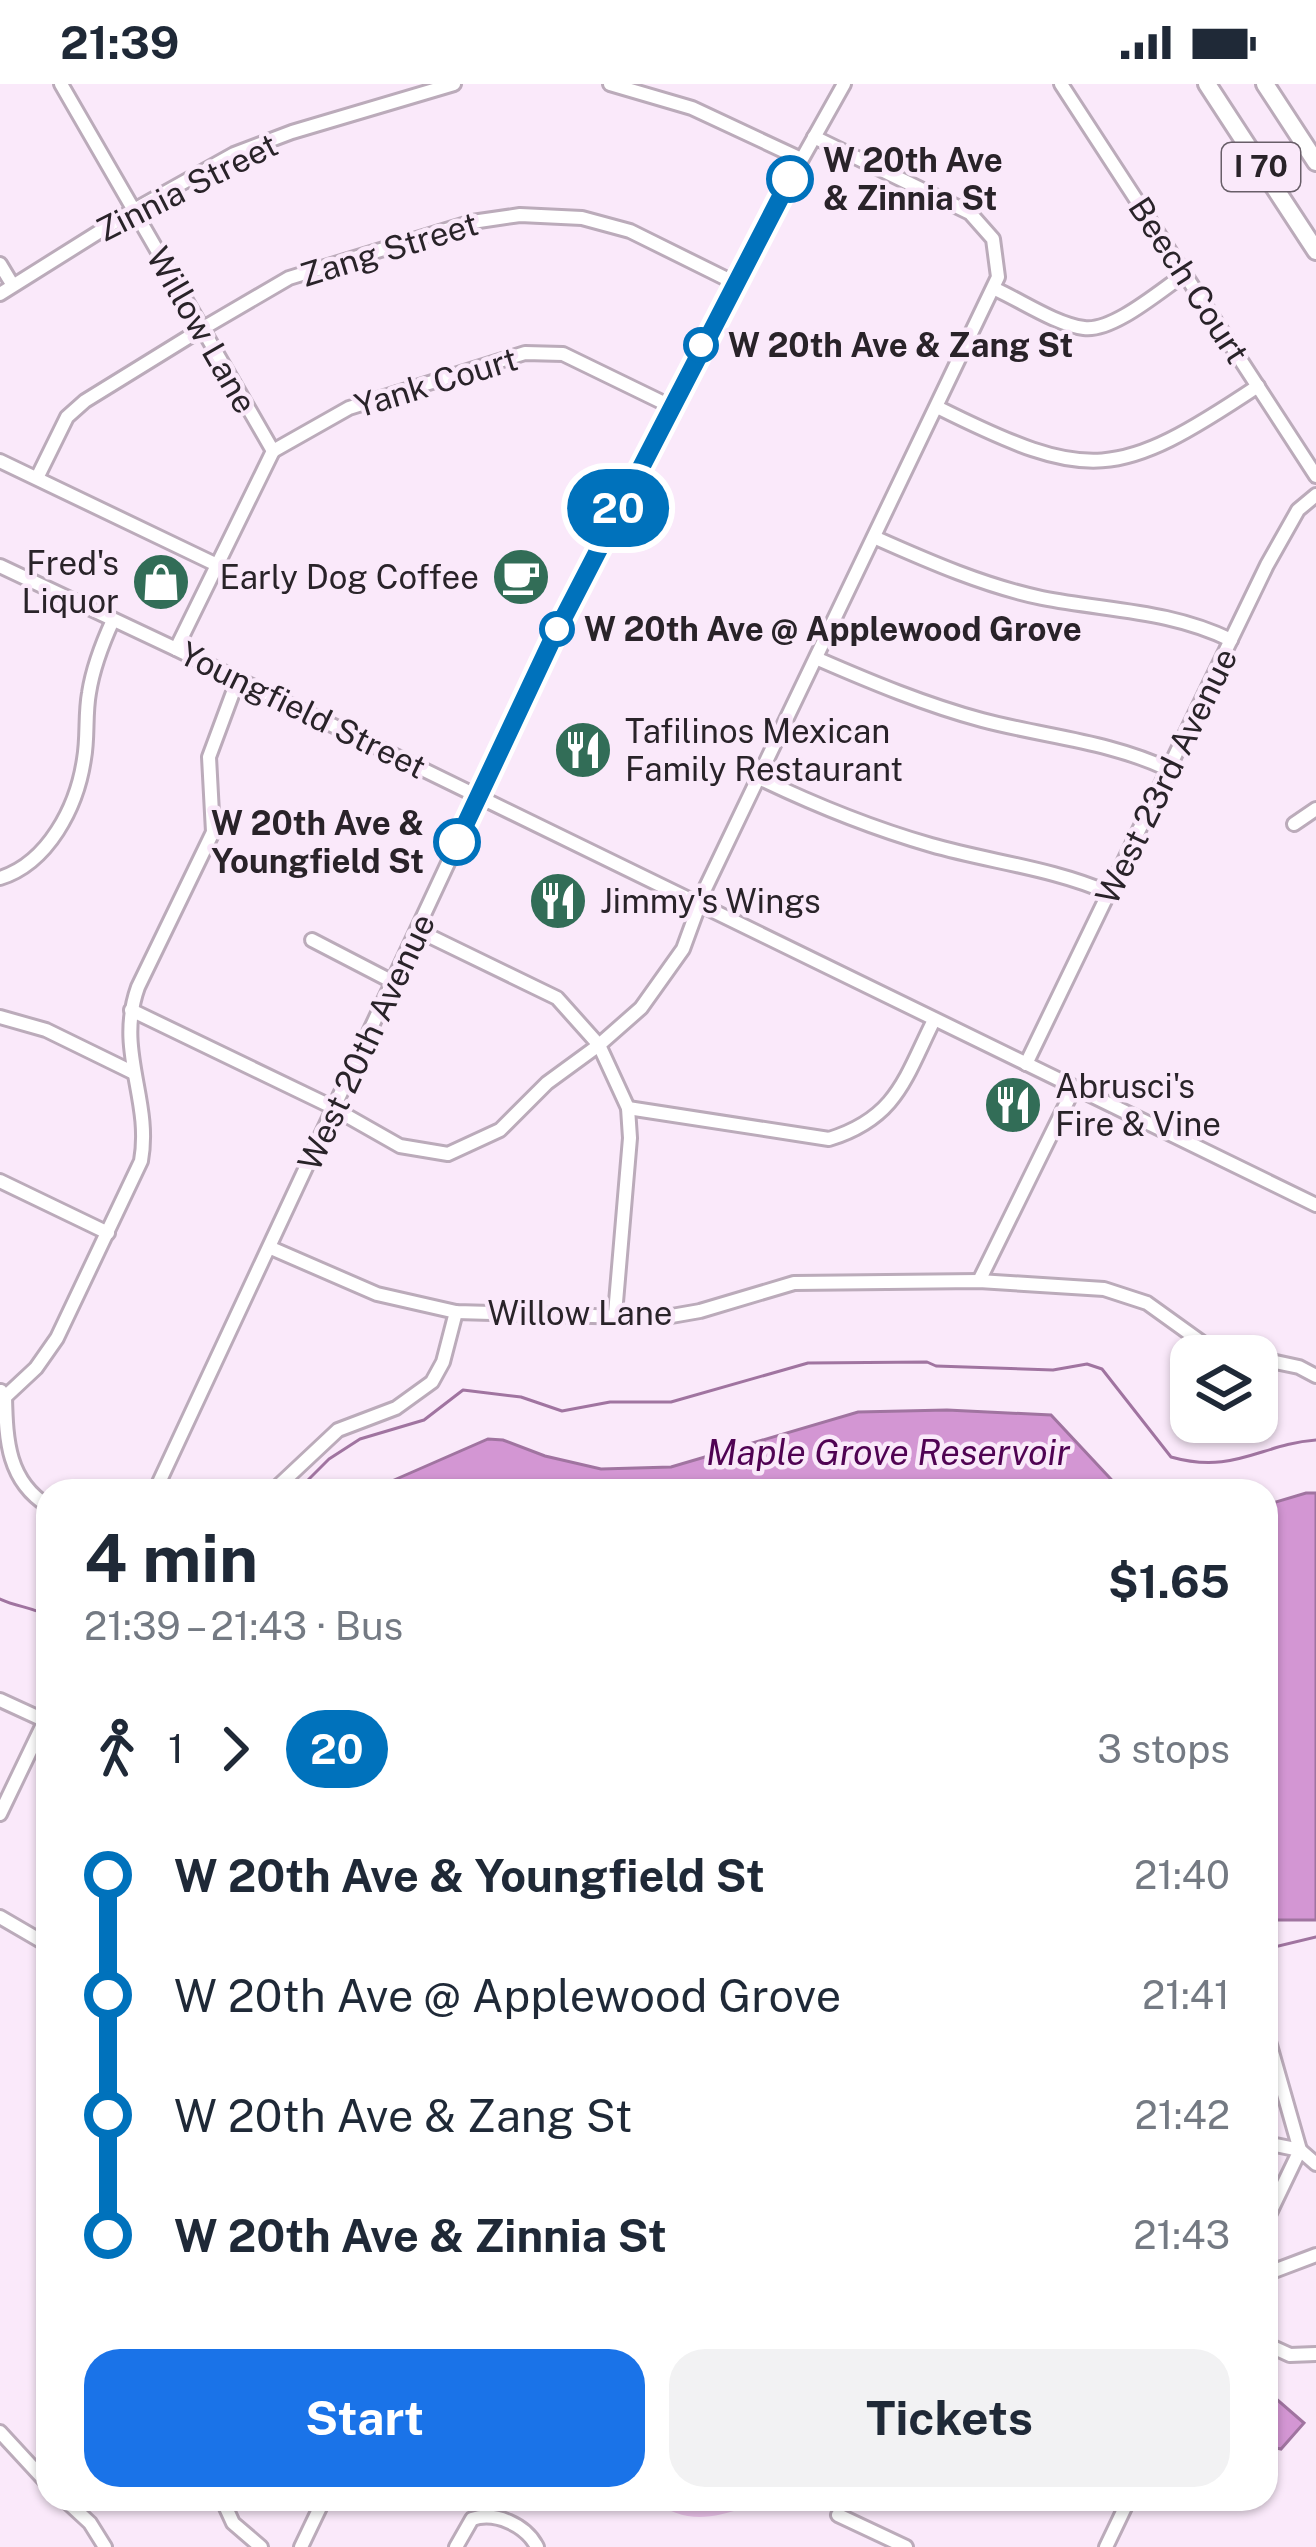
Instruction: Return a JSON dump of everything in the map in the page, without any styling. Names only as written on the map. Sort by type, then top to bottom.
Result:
[{"type":"highway","name":"I 70","points":[[1207,84],[1316,251]]},
{"type":"highway","name":"I 70","points":[[1264,84],[1316,162]]},
{"type":"street","name":"Zinnia Street","points":[[0,294],[234,154],[454,84]]},
{"type":"street","points":[[610,84],[692,108],[801,159]]},
{"type":"street","name":"West 20th Avenue","points":[[161,1479],[553,638],[734,282],[844,84]]},
{"type":"street","name":"Beech Court","points":[[1060,84],[1316,476]]},
{"type":"street","name":"Willow Lane","points":[[65,86],[273,451]]},
{"type":"street","points":[[131,1010],[400,1145],[448,1154],[500,1130],[657,989],[683,949],[759,778],[995,289],[997,252],[987,230],[970,213],[814,137]]},
{"type":"street","name":"Zang Street","points":[[37,478],[68,417],[85,401],[200,330],[289,278],[472,222],[520,214],[564,215],[610,224],[734,282]]},
{"type":"street","points":[[0,264],[12,284]]},
{"type":"street","points":[[995,289],[1072,324],[1095,328],[1115,321],[1185,274]]},
{"type":"street","name":"Yank Court","points":[[273,451],[349,408],[525,352],[563,354],[670,406]]},
{"type":"street","points":[[939,408],[1029,452],[1081,463],[1141,454],[1186,434],[1258,386]]},
{"type":"street","points":[[176,649],[273,451]]},
{"type":"street","points":[[0,461],[217,565]]},
{"type":"street","name":"West 23rd Avenue","points":[[1026,1064],[1288,525],[1316,495]]},
{"type":"street","points":[[876,538],[1041,598],[1180,618],[1231,640]]},
{"type":"street","name":"Youngfield Street","points":[[0,566],[1316,1205]]},
{"type":"street","points":[[0,878],[44,851],[70,802],[83,764],[92,680],[113,620]]},
{"type":"street","points":[[818,659],[958,713],[1119,748],[1170,770]]},
{"type":"street","points":[[36,1496],[21,1484],[11,1464],[3,1394],[47,1354],[142,1153],[144,1131],[128,1037],[131,1010],[213,832],[209,757],[238,679]]},
{"type":"street","points":[[759,778],[855,821],[973,856],[1075,878],[1109,893]]},
{"type":"street","points":[[1294,824],[1316,808]]},
{"type":"street","points":[[419,931],[557,998],[599,1045],[628,1108],[630,1138],[615,1314]]},
{"type":"street","points":[[312,940],[395,982]]},
{"type":"street","points":[[0,1017],[46,1030],[132,1072]]},
{"type":"street","points":[[628,1108],[830,1138],[884,1111],[901,1088],[934,1020]]},
{"type":"street","points":[[979,1281],[1074,1088]]},
{"type":"street","points":[[0,1181],[108,1233]]},
{"type":"street","points":[[272,1248],[377,1294],[456,1312]]},
{"type":"street","name":"Willow Lane","points":[[286,1479],[338,1430],[396,1408],[432,1382],[443,1362],[456,1312],[660,1318],[794,1283],[979,1281],[1124,1293],[1192,1335]]},
{"type":"street","points":[[1278,1362],[1316,1376]]},
{"type":"street","points":[[0,1700],[36,1715]]},
{"type":"street","points":[[0,1814],[36,1741]]},
{"type":"street","points":[[0,1918],[36,1938]]},
{"type":"street","points":[[1278,2074],[1300,2150],[1278,2196]]},
{"type":"street","points":[[1278,2146],[1300,2150],[1316,2164]]},
{"type":"street","points":[[1278,2269],[1316,2255]]},
{"type":"street","points":[[1278,2350],[1290,2355],[1316,2354]]},
{"type":"street","points":[[0,2432],[36,2470]]},
{"type":"street","points":[[77,2511],[105,2547]]},
{"type":"street","points":[[227,2511],[232,2523],[261,2547]]},
{"type":"street","points":[[301,2547],[318,2511]]},
{"type":"street","points":[[1106,2547],[1123,2511]]},
{"type":"street","points":[[456,2547],[472,2518],[481,2515],[528,2533],[537,2547]]},
{"type":"street","points":[[838,2515],[906,2547]]},
{"type":"shaded area","points":[[672,2511],[734,2511],[696,2517]]},
{"type":"water","name":"Maple Grove Reservoir","points":[[858,1412],[1051,1415],[1111,1479],[396,1479],[488,1439],[601,1469],[671,1467]]},
{"type":"water","points":[[1316,1493],[1316,1920],[1278,1920],[1278,1501]]},
{"type":"water","points":[[1278,2400],[1304,2423],[1278,2448]]},
{"type":"waterway","points":[[309,1479],[360,1439],[424,1420],[463,1390],[521,1397],[562,1411],[610,1402],[671,1402],[808,1363],[927,1362],[1053,1370],[1087,1364],[1102,1369],[1171,1457],[1230,1461],[1316,1440]]},
{"type":"waterway","points":[[0,1599],[36,1611]]},
{"type":"waterway","points":[[1278,1946],[1316,1937]]},
{"type":"bus line","name":"20","points":[[457,842],[553,638],[790,179]]},
{"type":"place","name":"W 20th Ave & Zinnia St","points":[[790,179]]},
{"type":"place","name":"W 20th Ave & Zang St","points":[[701,345]]},
{"type":"place","name":"Early Dog Coffee","points":[[521,577]]},
{"type":"place","name":"Fred's Liquor","points":[[161,582]]},
{"type":"place","name":"W 20th Ave @ Applewood Grove","points":[[557,629]]},
{"type":"place","name":"Tafilinos Mexican Family Restaurant","points":[[583,750]]},
{"type":"place","name":"W 20th Ave & Youngfield St","points":[[457,842]]},
{"type":"place","name":"Jimmy's Wings","points":[[558,901]]},
{"type":"place","name":"Abrusci's Fire & Vine","points":[[1013,1105]]}]
